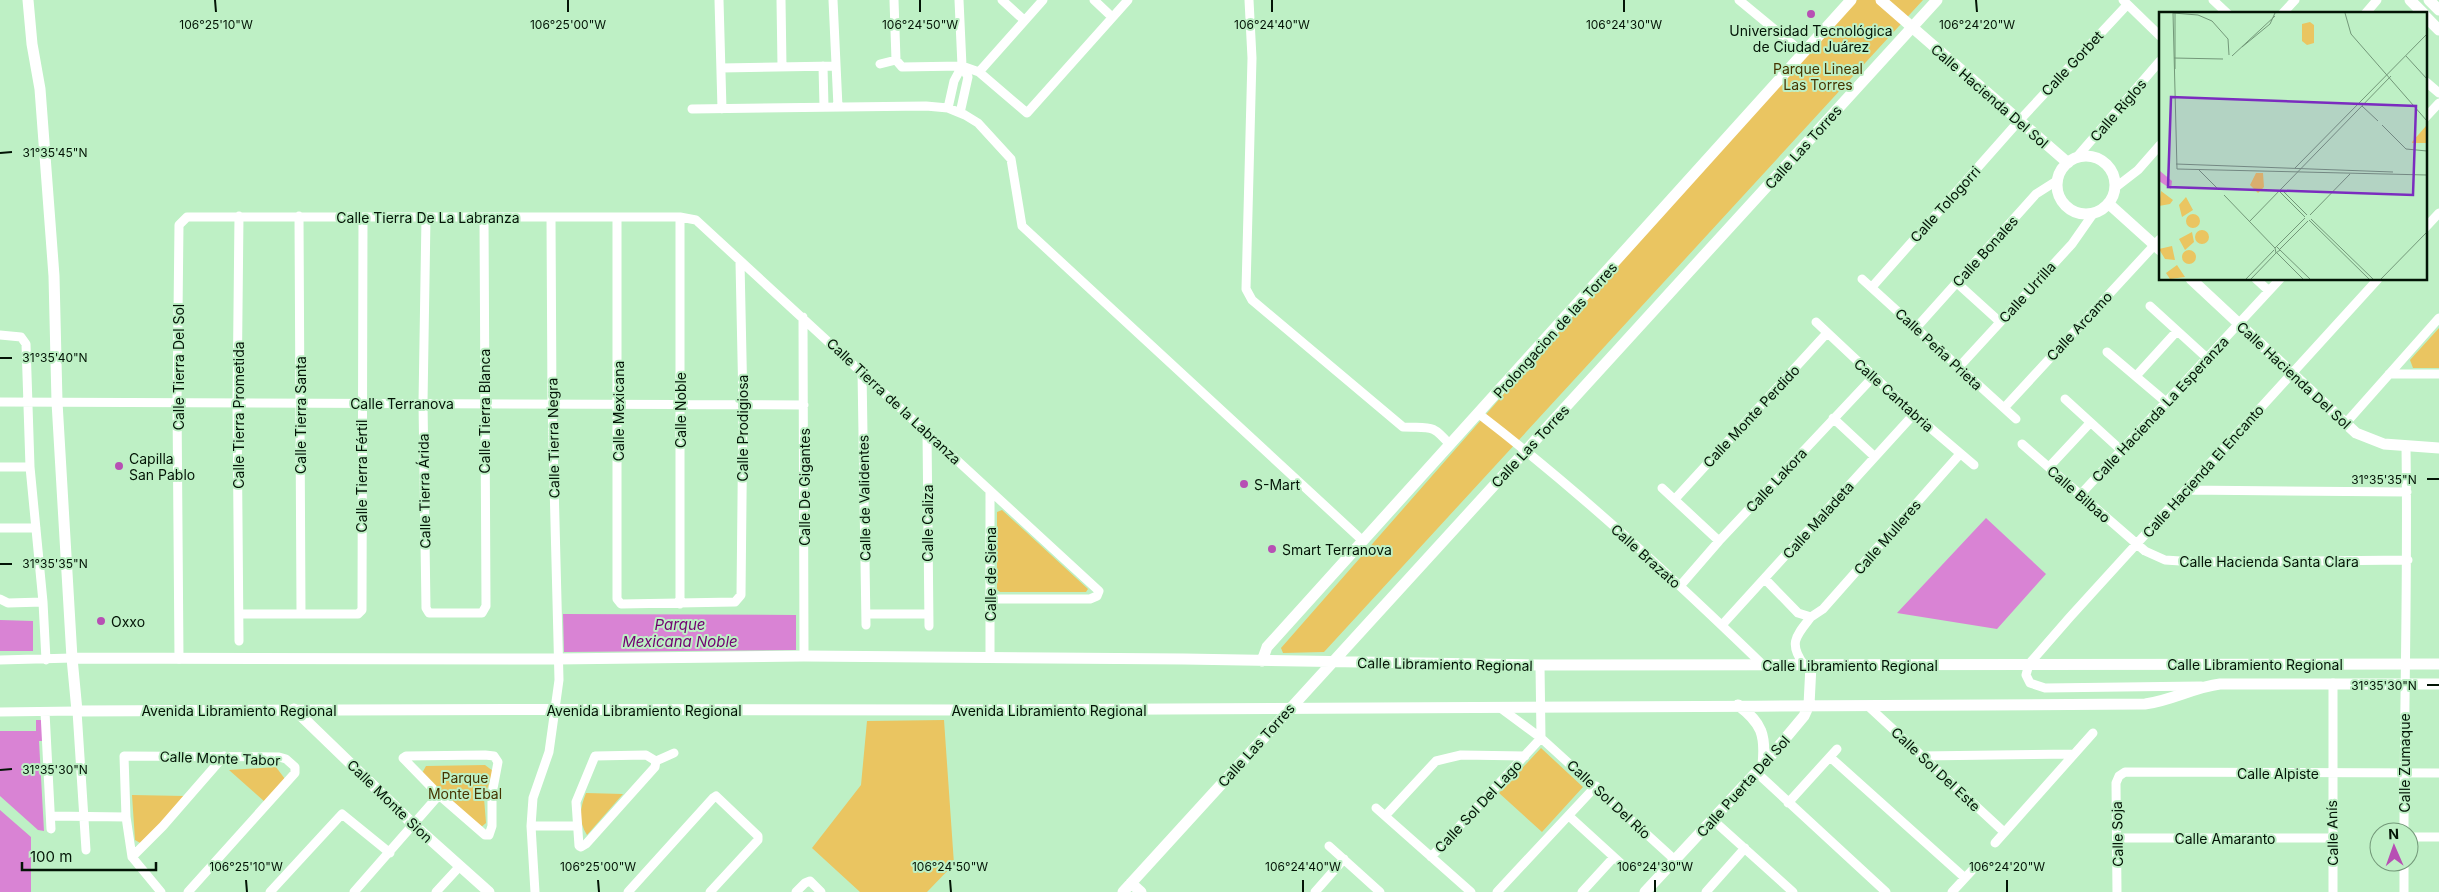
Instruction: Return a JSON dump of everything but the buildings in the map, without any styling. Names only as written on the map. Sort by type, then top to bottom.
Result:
[{"type":"street","points":[[28,0],[32,44],[40,89],[54,276],[58,402],[72,658],[86,850]]},
{"type":"street","points":[[719,0],[722,109]]},
{"type":"street","points":[[781,0],[782,66]]},
{"type":"street","points":[[833,0],[838,107]]},
{"type":"street","points":[[894,0],[896,60],[902,67],[962,66],[979,72],[1027,113],[1128,0]]},
{"type":"street","points":[[959,0],[962,66],[968,77],[960,113]]},
{"type":"street","points":[[1002,0],[1024,20]]},
{"type":"street","points":[[979,72],[1042,0]]},
{"type":"street","points":[[1094,0],[1112,17]]},
{"type":"street","points":[[1249,0],[1252,58],[1246,289],[1252,300],[1404,427],[1428,427],[1438,430],[1450,445]]},
{"type":"street","points":[[1739,0],[1803,53]]},
{"type":"street","name":"Prolongacion de las Torres","points":[[1262,661],[1267,647],[1851,0]]},
{"type":"street","name":"Calle Hacienda Del Sol","points":[[1881,0],[2018,122],[2072,161]]},
{"type":"street","name":"Calle Las Torres","points":[[1123,892],[1937,0]]},
{"type":"street","points":[[2215,0],[2226,12]]},
{"type":"street","points":[[2284,12],[2295,0]]},
{"type":"street","points":[[2367,12],[2377,0]]},
{"type":"street","points":[[2410,0],[2421,12]]},
{"type":"street","points":[[2429,0],[2439,10]]},
{"type":"street","points":[[2125,2],[2159,35]]},
{"type":"street","name":"Calle Gorbet","points":[[2018,122],[2125,2]]},
{"type":"street","points":[[2426,17],[2439,30]]},
{"type":"street","points":[[880,64],[896,60]]},
{"type":"street","name":"Calle Riglos","points":[[2072,161],[2159,62]]},
{"type":"street","points":[[823,66],[824,107]]},
{"type":"street","points":[[721,68],[835,66]]},
{"type":"street","points":[[948,108],[954,81],[962,66]]},
{"type":"street","points":[[2426,82],[2439,93]]},
{"type":"street","points":[[2426,117],[2439,103]]},
{"type":"street","points":[[692,109],[926,106],[948,108],[978,123],[1011,159],[1022,226],[1363,541]]},
{"type":"street","name":"Calle Tologorri","points":[[1872,287],[2018,122]]},
{"type":"street","points":[[2116,187],[2111,170],[2104,162],[2086,156],[2072,161],[2061,170],[2058,180],[2058,190],[2066,207],[2083,214],[2093,214],[2108,204],[2116,187],[2138,170],[2159,146]]},
{"type":"street","name":"Calle Bonales","points":[[1916,328],[2036,194],[2058,180]]},
{"type":"street","points":[[2108,204],[2158,244]]},
{"type":"street","points":[[2426,227],[2439,213]]},
{"type":"street","name":"Calle Urrilla","points":[[1959,367],[2072,244],[2093,214]]},
{"type":"street","name":"Calle Tierra De La Labranza","points":[[179,225],[187,217],[240,216],[680,217]]},
{"type":"street","name":"Calle Tierra Prometida","points":[[239,641],[237,403],[240,216]]},
{"type":"street","name":"Calle Tierra Santa","points":[[299,216],[300,613]]},
{"type":"street","name":"Calle Tierra Fértil","points":[[300,613],[358,614],[362,610],[361,403],[363,216]]},
{"type":"street","name":"Calle Tierra Árida","points":[[426,217],[423,403],[426,608],[430,613],[482,613],[486,606]]},
{"type":"street","name":"Calle Tierra Blanca","points":[[484,217],[486,606]]},
{"type":"street","name":"Calle Tierra Negra","points":[[551,217],[552,404],[559,680],[556,710]]},
{"type":"street","name":"Calle Mexicana","points":[[617,217],[619,404],[618,599],[622,604],[680,604]]},
{"type":"street","name":"Calle Tierra de la Labranza","points":[[680,217],[696,220],[1099,591],[1097,596],[1090,599],[990,599]]},
{"type":"street","name":"Calle Noble","points":[[680,217],[680,604]]},
{"type":"street","name":"Calle Tierra Del Sol","points":[[179,225],[177,402],[179,659]]},
{"type":"street","name":"Calle Arcamo","points":[[2004,408],[2158,244]]},
{"type":"street","name":"Calle Prodigiosa","points":[[680,604],[735,602],[741,594],[743,404],[740,262]]},
{"type":"street","name":"Calle Peña Prieta","points":[[1862,279],[2016,419]]},
{"type":"street","name":"Calle Hacienda Del Sol","points":[[2192,280],[2345,424],[2368,439],[2406,447],[2439,448]]},
{"type":"street","points":[[2257,280],[2269,291]]},
{"type":"street","name":"Calle Hacienda La Esperanza","points":[[2080,495],[2279,280]]},
{"type":"street","name":"Calle Hacienda El Encanto","points":[[2029,664],[2377,280]]},
{"type":"street","points":[[1956,283],[2000,322]]},
{"type":"street","points":[[2150,306],[2207,358]]},
{"type":"street","name":"Calle De Gigantes","points":[[803,317],[804,656]]},
{"type":"street","points":[[2345,424],[2439,318]]},
{"type":"street","name":"Calle Cantabria","points":[[1816,322],[1914,414],[1974,465]]},
{"type":"street","points":[[2136,376],[2177,331]]},
{"type":"street","name":"Calle Monte Perdido","points":[[1675,499],[1827,333]]},
{"type":"street","points":[[0,335],[21,337],[26,344],[30,467],[43,602],[46,660]]},
{"type":"street","points":[[2107,352],[2166,402]]},
{"type":"street","name":"Calle de Validentes","points":[[862,371],[866,624]]},
{"type":"street","points":[[2389,374],[2439,374]]},
{"type":"street","name":"Calle Lakora","points":[[1680,586],[1719,541],[1874,376]]},
{"type":"street","points":[[2065,399],[2122,451]]},
{"type":"street","name":"Calle Terranova","points":[[0,402],[804,405]]},
{"type":"street","name":"Calle Brazato","points":[[1479,414],[1526,450],[1680,586],[1763,665]]},
{"type":"street","name":"Calle Maladeta","points":[[1722,625],[1914,414]]},
{"type":"street","points":[[1834,418],[1875,458]]},
{"type":"street","points":[[2048,467],[2090,423]]},
{"type":"street","name":"Calle Caliza","points":[[926,432],[929,626]]},
{"type":"street","name":"Calle Bilbao","points":[[2022,444],[2136,544]]},
{"type":"street","name":"Calle Zumaque","points":[[2404,822],[2404,684],[2408,560],[2406,447]]},
{"type":"street","name":"Calle Mulleres","points":[[1807,665],[1795,653],[1796,637],[1811,617],[1823,610],[1960,454]]},
{"type":"street","points":[[0,466],[30,467]]},
{"type":"street","points":[[1662,488],[1719,541]]},
{"type":"street","points":[[2186,490],[2407,492]]},
{"type":"street","name":"Calle de Siena","points":[[990,491],[990,658]]},
{"type":"street","points":[[0,528],[36,528]]},
{"type":"street","name":"Calle Hacienda Santa Clara","points":[[2136,544],[2154,556],[2177,561],[2408,560]]},
{"type":"street","points":[[1765,579],[1798,612],[1811,617]]},
{"type":"street","points":[[0,599],[8,603],[43,602]]},
{"type":"street","points":[[240,614],[300,613]]},
{"type":"street","points":[[866,614],[928,614]]},
{"type":"street","points":[[0,660],[72,658],[558,659],[804,656],[1262,661]]},
{"type":"street","name":"Calle Libramiento Regional","points":[[1262,661],[1540,665],[2439,664]]},
{"type":"street","points":[[2029,664],[2026,675],[2030,683],[2046,688],[2205,686]]},
{"type":"street","points":[[1540,665],[1542,738]]},
{"type":"street","name":"Calle Puerta Del Sol","points":[[1645,892],[1713,820],[1796,726],[1809,705],[1807,665]]},
{"type":"street","name":"Calle Libramiento Regional","points":[[1288,709],[1541,706],[2144,704],[2158,702],[2205,686],[2220,684],[2439,684]]},
{"type":"street","name":"Calle Anís","points":[[2333,892],[2332,773],[2334,684]]},
{"type":"street","points":[[1738,705],[1754,718],[1759,726],[1764,745],[1759,769],[1788,803],[1886,892]]},
{"type":"street","name":"Calle Sol Del Este","points":[[1868,706],[2004,832]]},
{"type":"street","name":"Calle Sol Del Río","points":[[1499,707],[1542,738],[1675,860]]},
{"type":"street","name":"Avenida Libramiento Regional","points":[[0,712],[294,709],[1288,709]]},
{"type":"street","name":"Calle Monte Sion","points":[[294,709],[414,825],[489,892]]},
{"type":"street","points":[[535,892],[531,826],[533,798],[549,752],[556,710]]},
{"type":"street","points":[[45,712],[51,829]]},
{"type":"street","points":[[1995,843],[2092,733]]},
{"type":"street","name":"Calle Sol Del Lago","points":[[1431,856],[1542,738]]},
{"type":"street","points":[[1788,803],[1837,749]]},
{"type":"street","points":[[656,761],[674,753]]},
{"type":"street","points":[[1921,756],[2074,754]]},
{"type":"street","name":"Calle Monte Tabor","points":[[132,857],[126,817],[123,759],[126,755],[279,757],[291,762],[296,770],[295,774],[188,892]]},
{"type":"street","points":[[485,755],[496,757],[498,766],[491,812],[492,826],[489,835],[485,835],[439,795],[404,760],[404,756],[485,755]]},
{"type":"street","points":[[646,755],[656,761],[655,766],[581,847],[578,846],[576,802],[595,756],[646,755]]},
{"type":"street","name":"Calle Sol Del Lago","points":[[1385,816],[1436,761],[1461,755],[1525,756]]},
{"type":"street","points":[[161,892],[132,857],[163,826],[224,756]]},
{"type":"street","points":[[1830,757],[1965,878]]},
{"type":"street","name":"Calle Alpiste","points":[[2119,776],[2130,772],[2439,773]]},
{"type":"street","name":"Calle Soja","points":[[2117,892],[2116,783],[2119,776]]},
{"type":"street","points":[[1498,892],[1596,786]]},
{"type":"street","points":[[354,892],[439,795]]},
{"type":"street","points":[[628,892],[715,796],[758,836],[758,840],[710,892]]},
{"type":"street","name":"Calle Sol Del Lago","points":[[1376,808],[1471,892]]},
{"type":"street","points":[[270,892],[342,814],[390,853]]},
{"type":"street","points":[[51,816],[126,817]]},
{"type":"street","points":[[1569,816],[1626,868]]},
{"type":"street","points":[[1713,820],[1792,892]]},
{"type":"street","points":[[531,826],[576,826]]},
{"type":"street","points":[[2419,837],[2439,837]]},
{"type":"street","name":"Calle Amaranto","points":[[2117,838],[2333,838]]},
{"type":"street","points":[[1329,846],[1380,892]]},
{"type":"street","points":[[1706,892],[1745,848]]},
{"type":"street","points":[[1582,892],[1614,857]]},
{"type":"street","points":[[1315,892],[1344,859]]},
{"type":"street","points":[[1952,892],[1977,865]]},
{"type":"street","points":[[436,892],[460,866]]},
{"type":"street","points":[[2404,872],[2404,892]]},
{"type":"street","points":[[796,892],[805,883],[810,881],[821,892]]},
{"type":"street","points":[[1131,883],[1141,892]]},
{"type":"green space","name":"Parque Lineal Las Torres","points":[[1857,0],[1923,0],[1324,652],[1283,653],[1281,648],[1803,53]]},
{"type":"green space","points":[[2439,328],[2439,368],[2413,368],[2410,360]]},
{"type":"green space","points":[[1002,510],[1088,589],[1086,592],[1000,592],[997,590],[997,512]]},
{"type":"green space","points":[[944,720],[954,864],[927,892],[860,892],[812,848],[861,785],[867,721]]},
{"type":"green space","points":[[1541,748],[1583,787],[1542,832],[1499,793]]},
{"type":"green space","name":"Parque Monte Ebal","points":[[485,765],[493,771],[484,798],[486,823],[480,828],[421,775],[426,766]]},
{"type":"green space","points":[[276,767],[285,779],[265,802],[229,770]]},
{"type":"green space","points":[[586,793],[623,794],[587,835],[581,820],[582,804]]},
{"type":"green space","points":[[132,795],[185,796],[142,844],[135,840]]},
{"type":"water","points":[[1986,518],[2046,574],[1997,629],[1897,613]]},
{"type":"water","name":"Parque Mexicana Noble","points":[[563,614],[796,615],[796,650],[564,652]]},
{"type":"water","points":[[0,620],[33,621],[33,651],[0,651]]},
{"type":"water","points":[[36,720],[42,720],[43,741],[39,741],[44,831],[38,830],[0,796],[0,731],[36,731]]},
{"type":"water","points":[[0,810],[31,837],[31,892],[0,892]]},
{"type":"place","name":"Universidad Tecnológica de Ciudad Juárez","points":[[1811,14]]},
{"type":"place","name":"Capilla San Pablo","points":[[119,466]]},
{"type":"place","name":"S-Mart","points":[[1244,484]]},
{"type":"place","name":"Smart Terranova","points":[[1272,549]]},
{"type":"place","name":"Oxxo","points":[[101,621]]}]
